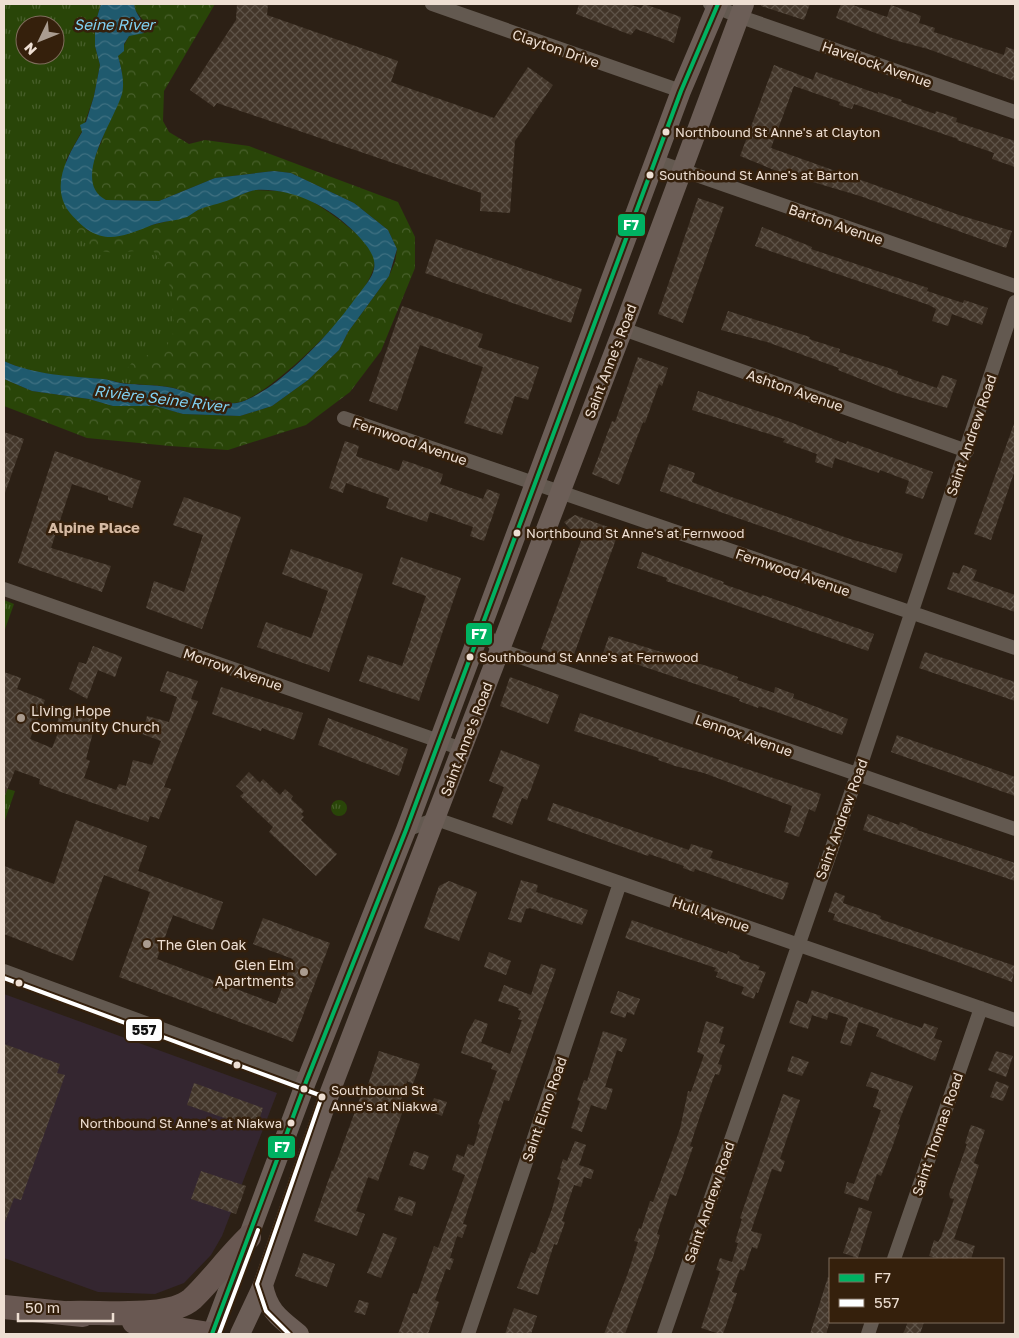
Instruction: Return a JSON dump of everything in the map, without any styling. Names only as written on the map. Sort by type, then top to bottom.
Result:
[{"type":"highway","points":[[68,1313],[153,1313],[173,1308],[190,1300],[249,1237]]},
{"type":"highway","points":[[4,1306],[68,1313],[211,1334]]},
{"type":"main road","name":"Saint Anne's Road","points":[[211,1334],[306,1082],[406,830],[681,91],[715,5]]},
{"type":"main road","name":"Saint Anne's Road","points":[[240,1334],[262,1285],[328,1099],[436,819],[558,493],[623,329],[741,10]]},
{"type":"main road","points":[[374,914],[381,930],[390,938]]},
{"type":"main road","points":[[262,1285],[266,1303],[281,1320],[299,1334]]},
{"type":"street","name":"Clayton Drive","points":[[432,4],[681,91]]},
{"type":"street","name":"Havelock Avenue","points":[[715,5],[741,10],[1015,112]]},
{"type":"street","name":"Barton Avenue","points":[[656,161],[1015,286]]},
{"type":"street","name":"Saint Andrew Road","points":[[664,1334],[967,451],[1015,302]]},
{"type":"street","name":"Ashton Avenue","points":[[623,329],[967,451]]},
{"type":"street","name":"Fernwood Avenue","points":[[344,418],[558,493],[1015,648]]},
{"type":"street","name":"Morrow Avenue","points":[[4,590],[462,749]]},
{"type":"street","name":"Lennox Avenue","points":[[480,628],[500,650],[1015,829]]},
{"type":"street","points":[[406,830],[436,819]]},
{"type":"street","name":"Hull Avenue","points":[[436,819],[1015,1020]]},
{"type":"street","name":"Saint Elmo Road","points":[[468,1334],[620,883]]},
{"type":"street","points":[[4,971],[306,1082]]},
{"type":"street","name":"Saint Thomas Road","points":[[894,1258],[980,1008]]},
{"type":"shaded area","points":[[4,994],[277,1093],[222,1236],[211,1255],[184,1283],[155,1294],[98,1292],[4,1258]]},
{"type":"green space","points":[[4,4],[101,4],[95,24],[95,46],[100,65],[94,96],[82,131],[66,160],[69,211],[88,231],[330,212],[133,384],[65,376],[16,366],[4,361]]},
{"type":"green space","points":[[134,4],[215,4],[164,91],[163,121],[169,132],[189,144],[205,140],[249,146],[398,202],[415,237],[415,268],[381,351],[350,392],[306,425],[228,450],[87,438],[4,406],[4,379],[32,391],[89,399],[113,406],[155,406],[183,414],[240,416],[272,406],[308,380],[339,350],[348,332],[389,276],[395,262],[397,249],[388,230],[354,203],[291,173],[274,171],[215,178],[159,201],[106,200],[99,195],[94,189],[92,182],[92,166],[101,143],[122,72],[118,56],[129,36],[143,20],[135,10]]},
{"type":"green space","points":[[254,190],[288,192],[299,195],[330,213],[365,243],[375,260],[371,275],[359,295],[342,317],[298,362],[256,395],[240,402],[225,403],[174,388],[133,384],[126,370],[135,359],[165,350],[174,331],[172,294],[164,266],[152,249],[109,252],[90,246],[81,240],[73,230],[75,217],[88,231],[99,235],[122,237],[152,225],[188,216],[199,209]]},
{"type":"green space","points":[[4,600],[14,604],[4,632]]},
{"type":"green space","points":[[4,788],[15,791],[4,823]]},
{"type":"green space","points":[[339,800],[345,802],[347,808],[345,814],[339,816],[333,814],[331,808],[333,802]]},
{"type":"water","name":"Seine River","points":[[101,4],[134,4],[144,33],[129,36],[124,44],[124,51],[118,56],[123,80],[122,94],[93,166],[92,180],[96,191],[106,200],[159,201],[215,178],[274,171],[291,173],[354,203],[388,230],[397,249],[389,276],[348,332],[339,350],[308,380],[272,406],[240,416],[183,414],[155,406],[113,406],[89,399],[32,391],[4,379],[4,361],[40,372],[103,379],[126,384],[168,387],[226,403],[241,402],[272,385],[317,345],[365,286],[373,271],[373,257],[369,249],[339,218],[313,202],[271,190],[256,190],[244,193],[227,201],[201,209],[187,217],[118,236],[99,235],[80,224],[64,203],[61,182],[71,151],[82,132],[80,125],[86,122],[94,96],[100,65],[95,46],[95,24]]},
{"type":"building","points":[[237,4],[268,4],[267,15],[398,61],[391,82],[494,118],[528,67],[553,85],[515,141],[510,213],[480,211],[481,193],[217,103],[214,107],[190,90],[236,20]]},
{"type":"building","points":[[579,4],[628,4],[641,8],[644,4],[681,17],[674,43],[636,29],[631,35],[576,14]]},
{"type":"building","points":[[761,4],[810,4],[804,20],[761,6]]},
{"type":"building","points":[[841,4],[850,4],[887,17],[891,5],[921,16],[919,23],[935,28],[934,32],[1004,55],[1006,47],[1015,50],[1015,81],[836,18]]},
{"type":"building","points":[[774,65],[813,80],[816,72],[878,94],[878,92],[902,100],[901,102],[935,114],[936,111],[957,118],[956,122],[1015,141],[1015,167],[992,159],[994,153],[958,139],[854,104],[852,109],[839,105],[840,102],[794,86],[771,148],[959,215],[1012,231],[1006,248],[860,196],[779,172],[740,156]]},
{"type":"building","points":[[698,198],[724,207],[683,323],[658,314]]},
{"type":"building","points":[[762,227],[812,247],[811,249],[928,288],[927,291],[963,303],[964,300],[988,308],[982,325],[952,314],[948,326],[932,321],[936,309],[929,305],[755,246]]},
{"type":"building","points":[[436,239],[582,289],[571,323],[425,273]]},
{"type":"building","points":[[402,306],[483,334],[478,347],[539,367],[528,400],[515,396],[502,435],[464,423],[483,367],[420,345],[397,411],[369,401]]},
{"type":"building","points":[[728,311],[810,337],[809,339],[840,349],[839,352],[898,371],[897,374],[937,388],[942,375],[957,380],[947,408],[896,393],[838,370],[839,368],[767,342],[721,330]]},
{"type":"building","points":[[638,357],[668,368],[662,386],[659,384],[645,423],[643,422],[619,485],[592,474],[612,421],[615,422]]},
{"type":"building","points":[[698,391],[790,422],[846,444],[847,441],[933,472],[923,499],[905,493],[909,481],[880,470],[879,473],[835,458],[832,468],[815,462],[817,454],[783,442],[785,439],[692,410]]},
{"type":"building","points":[[1014,424],[1015,470],[991,540],[974,534]]},
{"type":"building","points":[[4,432],[24,439],[5,493],[4,493]]},
{"type":"building","points":[[345,441],[359,446],[356,456],[399,471],[403,460],[443,474],[440,484],[483,499],[487,489],[500,494],[484,541],[470,536],[473,527],[430,512],[427,522],[386,508],[389,498],[346,483],[343,493],[329,488]]},
{"type":"building","points":[[55,451],[141,481],[132,508],[108,500],[108,496],[72,484],[51,548],[111,566],[102,592],[18,563]]},
{"type":"building","points":[[669,464],[695,473],[692,482],[720,493],[850,539],[903,554],[896,573],[660,491]]},
{"type":"building","points":[[184,497],[241,517],[202,629],[146,608],[154,581],[184,592],[203,535],[173,525]]},
{"type":"building","points":[[575,515],[619,531],[572,660],[541,649],[581,541],[564,522]]},
{"type":"building","points":[[291,549],[363,574],[329,672],[257,647],[266,622],[311,638],[328,591],[282,574]]},
{"type":"building","points":[[642,552],[724,582],[723,584],[761,597],[762,595],[874,634],[868,651],[666,581],[667,578],[637,568]]},
{"type":"building","points":[[401,557],[461,578],[419,701],[359,681],[368,655],[402,666],[426,596],[392,584]]},
{"type":"building","points":[[963,565],[977,570],[973,580],[1015,595],[1015,612],[947,589],[953,572],[959,574]]},
{"type":"building","points":[[609,636],[720,670],[738,677],[737,680],[774,693],[775,687],[794,694],[793,698],[848,719],[842,735],[759,706],[758,708],[739,701],[740,699],[603,653]]},
{"type":"building","points":[[93,646],[122,657],[115,677],[98,670],[87,699],[69,689],[79,662],[86,664]]},
{"type":"building","points":[[925,652],[1015,682],[1015,701],[919,668]]},
{"type":"building","points":[[167,671],[198,681],[191,699],[198,701],[164,787],[171,789],[159,819],[150,816],[148,822],[39,784],[40,779],[15,770],[4,798],[4,672],[21,678],[17,689],[45,700],[30,739],[52,748],[60,728],[56,727],[62,706],[97,717],[86,759],[90,761],[84,778],[116,790],[119,784],[126,786],[133,760],[152,765],[161,741],[142,734],[147,716],[169,722],[177,697],[160,691]]},
{"type":"building","points":[[510,677],[559,695],[548,724],[500,706]]},
{"type":"building","points":[[221,687],[303,713],[294,740],[262,728],[261,731],[212,714]]},
{"type":"building","points":[[580,713],[821,794],[815,812],[809,809],[799,837],[784,832],[792,806],[704,773],[675,766],[658,760],[659,758],[574,731]]},
{"type":"building","points":[[328,718],[408,749],[399,776],[318,745]]},
{"type":"building","points":[[897,735],[1015,777],[1015,796],[891,752]]},
{"type":"building","points":[[501,750],[540,765],[527,800],[522,798],[512,825],[492,817],[504,787],[489,781]]},
{"type":"building","points":[[249,772],[260,783],[263,779],[280,795],[285,789],[293,796],[291,799],[304,811],[301,814],[304,817],[301,820],[337,854],[316,876],[269,832],[273,827],[240,796],[244,793],[236,786]]},
{"type":"building","points":[[553,803],[689,850],[691,844],[713,851],[710,858],[789,883],[783,900],[695,869],[694,872],[683,868],[684,866],[649,854],[648,856],[547,820]]},
{"type":"building","points":[[868,814],[899,825],[900,822],[917,830],[1015,863],[1015,881],[863,830]]},
{"type":"building","points":[[76,820],[147,846],[138,871],[223,902],[213,930],[173,915],[157,959],[276,1004],[293,959],[253,944],[263,918],[330,943],[293,1042],[119,977],[150,892],[104,875],[73,961],[4,934],[4,866],[54,884]]},
{"type":"building","points":[[521,880],[538,885],[536,892],[588,910],[582,925],[530,908],[526,909],[521,923],[508,919]]},
{"type":"building","points":[[449,881],[477,892],[459,941],[424,928],[439,886]]},
{"type":"building","points":[[835,892],[845,896],[843,903],[881,916],[880,919],[1015,966],[1012,982],[930,952],[833,920],[835,914],[828,912]]},
{"type":"building","points":[[632,920],[727,954],[728,951],[740,956],[739,959],[760,966],[758,970],[766,972],[758,993],[756,992],[754,999],[741,994],[744,987],[716,977],[718,972],[714,971],[716,968],[625,938]]},
{"type":"building","points":[[489,952],[511,961],[506,975],[484,967]]},
{"type":"building","points":[[541,964],[556,969],[509,1101],[504,1100],[463,1224],[467,1225],[462,1238],[457,1236],[450,1258],[454,1259],[450,1270],[446,1269],[435,1300],[439,1302],[428,1334],[398,1334],[413,1293],[417,1294],[434,1246],[438,1248],[465,1175],[452,1170],[457,1154],[464,1157],[468,1144],[474,1146],[480,1125],[478,1124],[497,1071],[491,1069],[493,1064],[461,1053],[467,1034],[475,1019],[488,1024],[481,1043],[510,1054],[522,1020],[518,1019],[521,1011],[518,1010],[519,1008],[498,1001],[504,985],[531,995]]},
{"type":"building","points":[[812,990],[922,1028],[924,1023],[938,1028],[934,1038],[942,1041],[935,1061],[876,1036],[879,1029],[859,1022],[851,1046],[840,1043],[848,1018],[829,1012],[827,1020],[812,1015],[808,1029],[789,1023],[797,1000],[807,1004]]},
{"type":"building","points":[[618,991],[640,999],[634,1015],[627,1012],[625,1018],[610,1013]]},
{"type":"building","points":[[706,1021],[724,1027],[719,1043],[725,1045],[718,1064],[722,1065],[719,1075],[715,1074],[702,1110],[690,1146],[693,1147],[676,1196],[670,1194],[657,1234],[660,1235],[653,1257],[625,1334],[604,1334],[638,1242],[634,1241],[639,1228],[641,1229],[650,1201],[653,1202],[680,1129],[688,1091],[691,1092],[704,1055],[697,1052]]},
{"type":"building","points":[[603,1031],[627,1039],[622,1052],[617,1050],[605,1087],[613,1089],[606,1110],[591,1105],[582,1132],[571,1128],[580,1101],[577,1100],[584,1080],[587,1081]]},
{"type":"building","points":[[4,1044],[60,1064],[57,1073],[65,1075],[21,1200],[14,1198],[5,1222]]},
{"type":"building","points":[[379,1051],[420,1064],[413,1084],[407,1081],[400,1103],[405,1105],[378,1181],[368,1177],[356,1211],[365,1214],[357,1236],[314,1221],[363,1090],[366,1091]]},
{"type":"building","points":[[996,1051],[1013,1056],[1006,1077],[988,1070]]},
{"type":"building","points":[[792,1056],[809,1062],[802,1076],[787,1071]]},
{"type":"building","points":[[871,1072],[913,1086],[881,1176],[877,1174],[868,1201],[844,1193],[847,1182],[854,1184],[881,1110],[873,1107],[879,1090],[866,1086]]},
{"type":"building","points":[[996,1081],[1009,1086],[1003,1101],[990,1097]]},
{"type":"building","points":[[194,1083],[263,1108],[256,1129],[187,1105]]},
{"type":"building","points":[[783,1094],[800,1100],[780,1159],[785,1161],[781,1172],[772,1169],[751,1231],[762,1234],[757,1249],[752,1247],[744,1271],[740,1269],[732,1292],[737,1293],[723,1334],[720,1334],[701,1328],[720,1271],[716,1270],[720,1258],[732,1262],[738,1243],[735,1242],[742,1219],[740,1218]]},
{"type":"building","points":[[434,1098],[447,1102],[442,1116],[429,1111]]},
{"type":"building","points":[[971,1125],[985,1130],[974,1163],[979,1165],[954,1239],[975,1246],[971,1258],[935,1258],[929,1256],[934,1240],[938,1242],[941,1237],[954,1199],[950,1198],[949,1194],[967,1144],[965,1143]]},
{"type":"building","points":[[575,1141],[586,1145],[579,1165],[594,1170],[591,1179],[584,1177],[581,1187],[574,1185],[562,1221],[565,1222],[557,1245],[554,1244],[538,1295],[517,1288],[531,1252],[535,1254],[552,1209],[560,1180],[557,1179],[561,1169],[564,1170],[560,1168],[563,1159],[567,1161]]},
{"type":"building","points":[[414,1151],[429,1156],[424,1170],[409,1165]]},
{"type":"building","points":[[201,1171],[246,1186],[236,1214],[191,1199]]},
{"type":"building","points":[[399,1196],[416,1202],[412,1216],[394,1210]]},
{"type":"building","points":[[859,1207],[872,1212],[858,1258],[843,1253]]},
{"type":"building","points":[[383,1233],[397,1238],[381,1278],[367,1273]]},
{"type":"building","points":[[303,1253],[335,1264],[327,1287],[295,1276]]},
{"type":"building","points":[[828,1277],[830,1323],[826,1334],[810,1334]]},
{"type":"building","points":[[359,1300],[369,1303],[365,1315],[354,1312]]},
{"type":"building","points":[[514,1308],[537,1316],[531,1334],[505,1334]]},
{"type":"building","points":[[908,1323],[924,1323],[920,1334],[903,1334]]},
{"type":"transit line","name":"F7","points":[[212,1334],[306,1082],[406,830],[681,91],[718,4]]},
{"type":"transit line","name":"557","points":[[4,978],[322,1096],[257,1284],[266,1311],[289,1334]]},
{"type":"transit line","name":"557","points":[[219,1334],[258,1230]]},
{"type":"place","name":"Northbound St Anne's at Clayton","points":[[666,132]]},
{"type":"place","name":"Southbound St Anne's at Barton","points":[[650,175]]},
{"type":"place","name":"Northbound St Anne's at Fernwood","points":[[517,533]]},
{"type":"place","name":"Southbound St Anne's at Fernwood","points":[[470,657]]},
{"type":"place","name":"Living Hope Community Church","points":[[21,718]]},
{"type":"place","name":"The Glen Oak","points":[[147,944]]},
{"type":"place","name":"Glen Elm Apartments","points":[[304,972]]},
{"type":"place","name":"Southbound St Anne's at Niakwa","points":[[322,1097]]},
{"type":"place","name":"Northbound St Anne's at Niakwa","points":[[291,1123]]},
{"type":"district","name":"Alpine Place","points":[[94,527]]},
{"type":"water label","name":"Rivière Seine River","points":[[161,398]]}]
